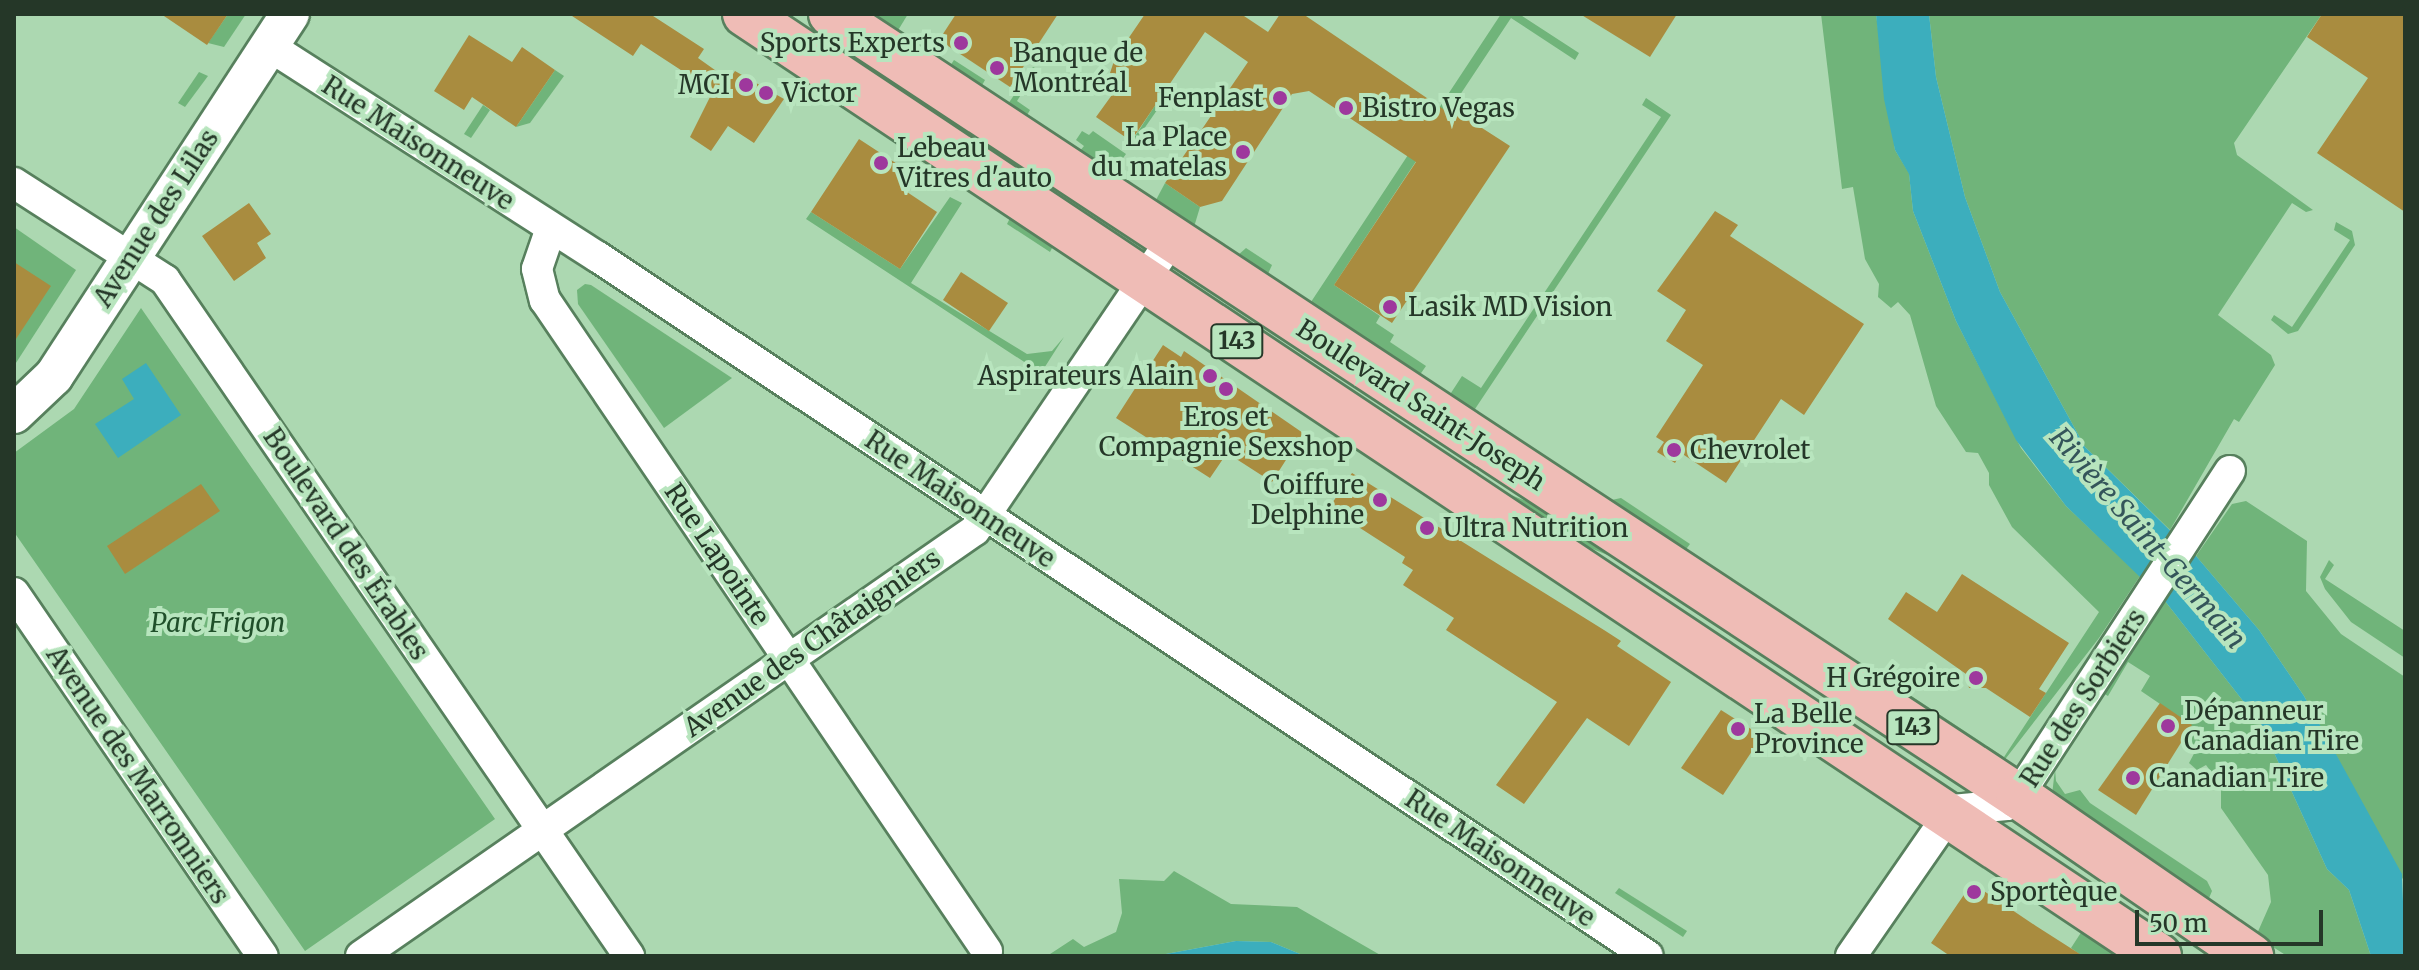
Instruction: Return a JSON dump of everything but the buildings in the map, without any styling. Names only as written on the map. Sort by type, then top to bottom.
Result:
[{"type":"main road","name":"Boulevard Saint-Joseph","points":[[745,14],[2159,956]]},
{"type":"main road","name":"Boulevard Saint-Joseph","points":[[831,14],[2018,796],[2230,950]]},
{"type":"street","name":"Avenue des Lilas","points":[[14,414],[54,376],[128,257],[290,14]]},
{"type":"street","name":"Rue Maisonneuve","points":[[269,46],[551,228],[1648,956]]},
{"type":"street","name":"Boulevard des Érables","points":[[14,183],[165,280],[629,956]]},
{"type":"street","name":"Rue Lapointe","points":[[551,228],[538,254],[543,297],[987,951]]},
{"type":"street","name":"Avenue des Châtaigniers","points":[[361,956],[788,658],[946,552],[987,517],[1171,240]]},
{"type":"street","name":"Rue des Sorbiers","points":[[1949,814],[1957,807],[2007,805],[2018,796],[2230,471]]},
{"type":"street","name":"Avenue des Marronniers","points":[[14,593],[263,956]]},
{"type":"street","points":[[1851,956],[1949,814]]},
{"type":"green space","points":[[228,14],[246,14],[224,47],[208,43]]},
{"type":"green space","points":[[870,14],[908,14],[897,32]]},
{"type":"green space","points":[[1501,14],[1519,14],[1579,53],[1575,60],[1511,18],[1334,285],[1380,316],[1376,323],[1394,335],[1390,342],[1426,366],[1419,376],[1309,305]]},
{"type":"green space","points":[[1821,14],[1876,14],[1895,150],[1909,173],[1913,211],[1956,321],[2021,448],[2066,506],[2140,576],[2099,638],[2003,762],[1875,679],[1878,674],[2004,757],[2099,612],[2012,527],[1989,485],[1989,473],[1978,453],[1966,452],[1936,406],[1910,315],[1898,302],[1891,308],[1878,297],[1879,284],[1865,259],[1853,187],[1842,189]]},
{"type":"green space","points":[[1929,14],[2322,14],[2234,143],[2237,155],[2313,210],[2306,212],[2292,203],[2218,315],[2271,355],[2275,365],[2239,422],[2234,419],[2170,530],[2085,447],[2000,292],[1965,197],[1936,77]]},
{"type":"green space","points":[[954,60],[985,80],[981,87],[950,66]]},
{"type":"green space","points":[[1033,67],[1037,69],[1017,101],[1030,110],[1026,117],[1008,104]]},
{"type":"green space","points":[[555,70],[564,76],[530,123],[516,127]]},
{"type":"green space","points":[[199,72],[208,76],[185,107],[178,103]]},
{"type":"green space","points":[[1167,87],[1171,90],[1130,149],[1123,144],[1132,141]]},
{"type":"green space","points":[[1646,98],[1671,115],[1473,412],[1449,396],[1462,376],[1481,388],[1661,117],[1642,105]]},
{"type":"green space","points":[[483,105],[490,110],[471,138],[464,134]]},
{"type":"green space","points":[[1082,131],[1089,135],[1093,131],[1126,154],[1115,169],[1108,164],[1105,169],[1079,152],[1084,146],[1076,140]]},
{"type":"green space","points":[[1165,183],[1200,207],[1194,227],[1156,200]]},
{"type":"green space","points":[[950,197],[962,203],[911,283],[1027,354],[1052,351],[1064,337],[1041,373],[806,219],[811,212],[900,269]]},
{"type":"green space","points":[[1011,216],[1054,244],[1050,252],[1007,224]]},
{"type":"green space","points":[[2336,222],[2352,231],[2355,245],[2298,331],[2288,334],[2271,320],[2274,315],[2292,327],[2350,240],[2334,230]]},
{"type":"green space","points":[[14,227],[76,270],[14,366]]},
{"type":"green space","points":[[1246,248],[1272,265],[1267,276],[1237,256]]},
{"type":"green space","points":[[585,284],[732,378],[664,428],[578,304],[577,290]]},
{"type":"green space","name":"Parc Frigon","points":[[141,308],[495,819],[305,951],[14,532],[14,453],[74,409]]},
{"type":"green space","points":[[1506,493],[1558,514],[1620,560],[1563,537],[1502,498]]},
{"type":"green space","points":[[1621,498],[1690,544],[1684,552],[1607,501]]},
{"type":"green space","points":[[2246,501],[2307,541],[2306,591],[2341,634],[2405,677],[2405,883],[2304,696],[2259,630],[2196,556],[2232,504]]},
{"type":"green space","points":[[2329,560],[2334,565],[2325,579],[2405,631],[2405,658],[2351,622],[2325,589],[2320,577]]},
{"type":"green space","points":[[2165,601],[2261,724],[2327,869],[2349,890],[2371,956],[2287,956],[2256,936],[2271,902],[2268,875],[2221,808],[2221,785],[2206,765],[2197,770],[2189,763],[2197,748],[2184,737],[2191,725],[2141,691],[2150,676],[2128,662],[2108,696],[2103,693]]},
{"type":"green space","points":[[2055,769],[2056,781],[2065,794],[2080,790],[2090,803],[2207,881],[2212,891],[2207,903],[2052,795]]},
{"type":"green space","points":[[1174,871],[1231,904],[1297,907],[1382,956],[1305,956],[1271,942],[1236,941],[1155,956],[1047,956],[1073,939],[1084,947],[1116,932],[1122,913],[1119,879],[1164,881]]},
{"type":"green space","points":[[1619,888],[1687,931],[1683,937],[1615,893]]},
{"type":"green space","points":[[2082,931],[2120,956],[2082,956],[2071,948]]},
{"type":"water","name":"Rivière Saint-Germain","points":[[1876,14],[1929,14],[1936,77],[1965,197],[2000,292],[2085,447],[2196,556],[2259,630],[2304,696],[2402,874],[2405,956],[2371,956],[2349,890],[2327,869],[2261,724],[2165,601],[2066,506],[2016,440],[1956,321],[1913,211],[1909,174],[1895,150],[1884,99]]},
{"type":"water","points":[[146,363],[181,415],[118,458],[95,424],[134,399],[122,379]]},
{"type":"water","points":[[1236,941],[1271,942],[1305,956],[1155,956]]},
{"type":"place","name":"Sports Experts","points":[[961,43]]},
{"type":"place","name":"Banque de Montréal","points":[[997,68]]},
{"type":"place","name":"MCI","points":[[746,85]]},
{"type":"place","name":"Victor","points":[[766,93]]},
{"type":"place","name":"Fenplast","points":[[1280,98]]},
{"type":"place","name":"Bistro Vegas","points":[[1346,108]]},
{"type":"place","name":"La Place du matelas","points":[[1243,152]]},
{"type":"place","name":"Lebeau Vitres d'auto","points":[[881,163]]},
{"type":"place","name":"Lasik MD Vision","points":[[1390,307]]},
{"type":"place","name":"Aspirateurs Alain","points":[[1210,376]]},
{"type":"place","name":"Eros et Compagnie Sexshop","points":[[1226,389]]},
{"type":"place","name":"Chevrolet","points":[[1674,450]]},
{"type":"place","name":"Coiffure Delphine","points":[[1380,500]]},
{"type":"place","name":"Ultra Nutrition","points":[[1427,528]]},
{"type":"place","name":"H Grégoire","points":[[1976,678]]},
{"type":"place","name":"Dépanneur Canadian Tire","points":[[2168,726]]},
{"type":"place","name":"La Belle Province","points":[[1738,729]]},
{"type":"place","name":"Canadian Tire","points":[[2133,778]]},
{"type":"place","name":"Sportèque","points":[[1974,892]]}]
